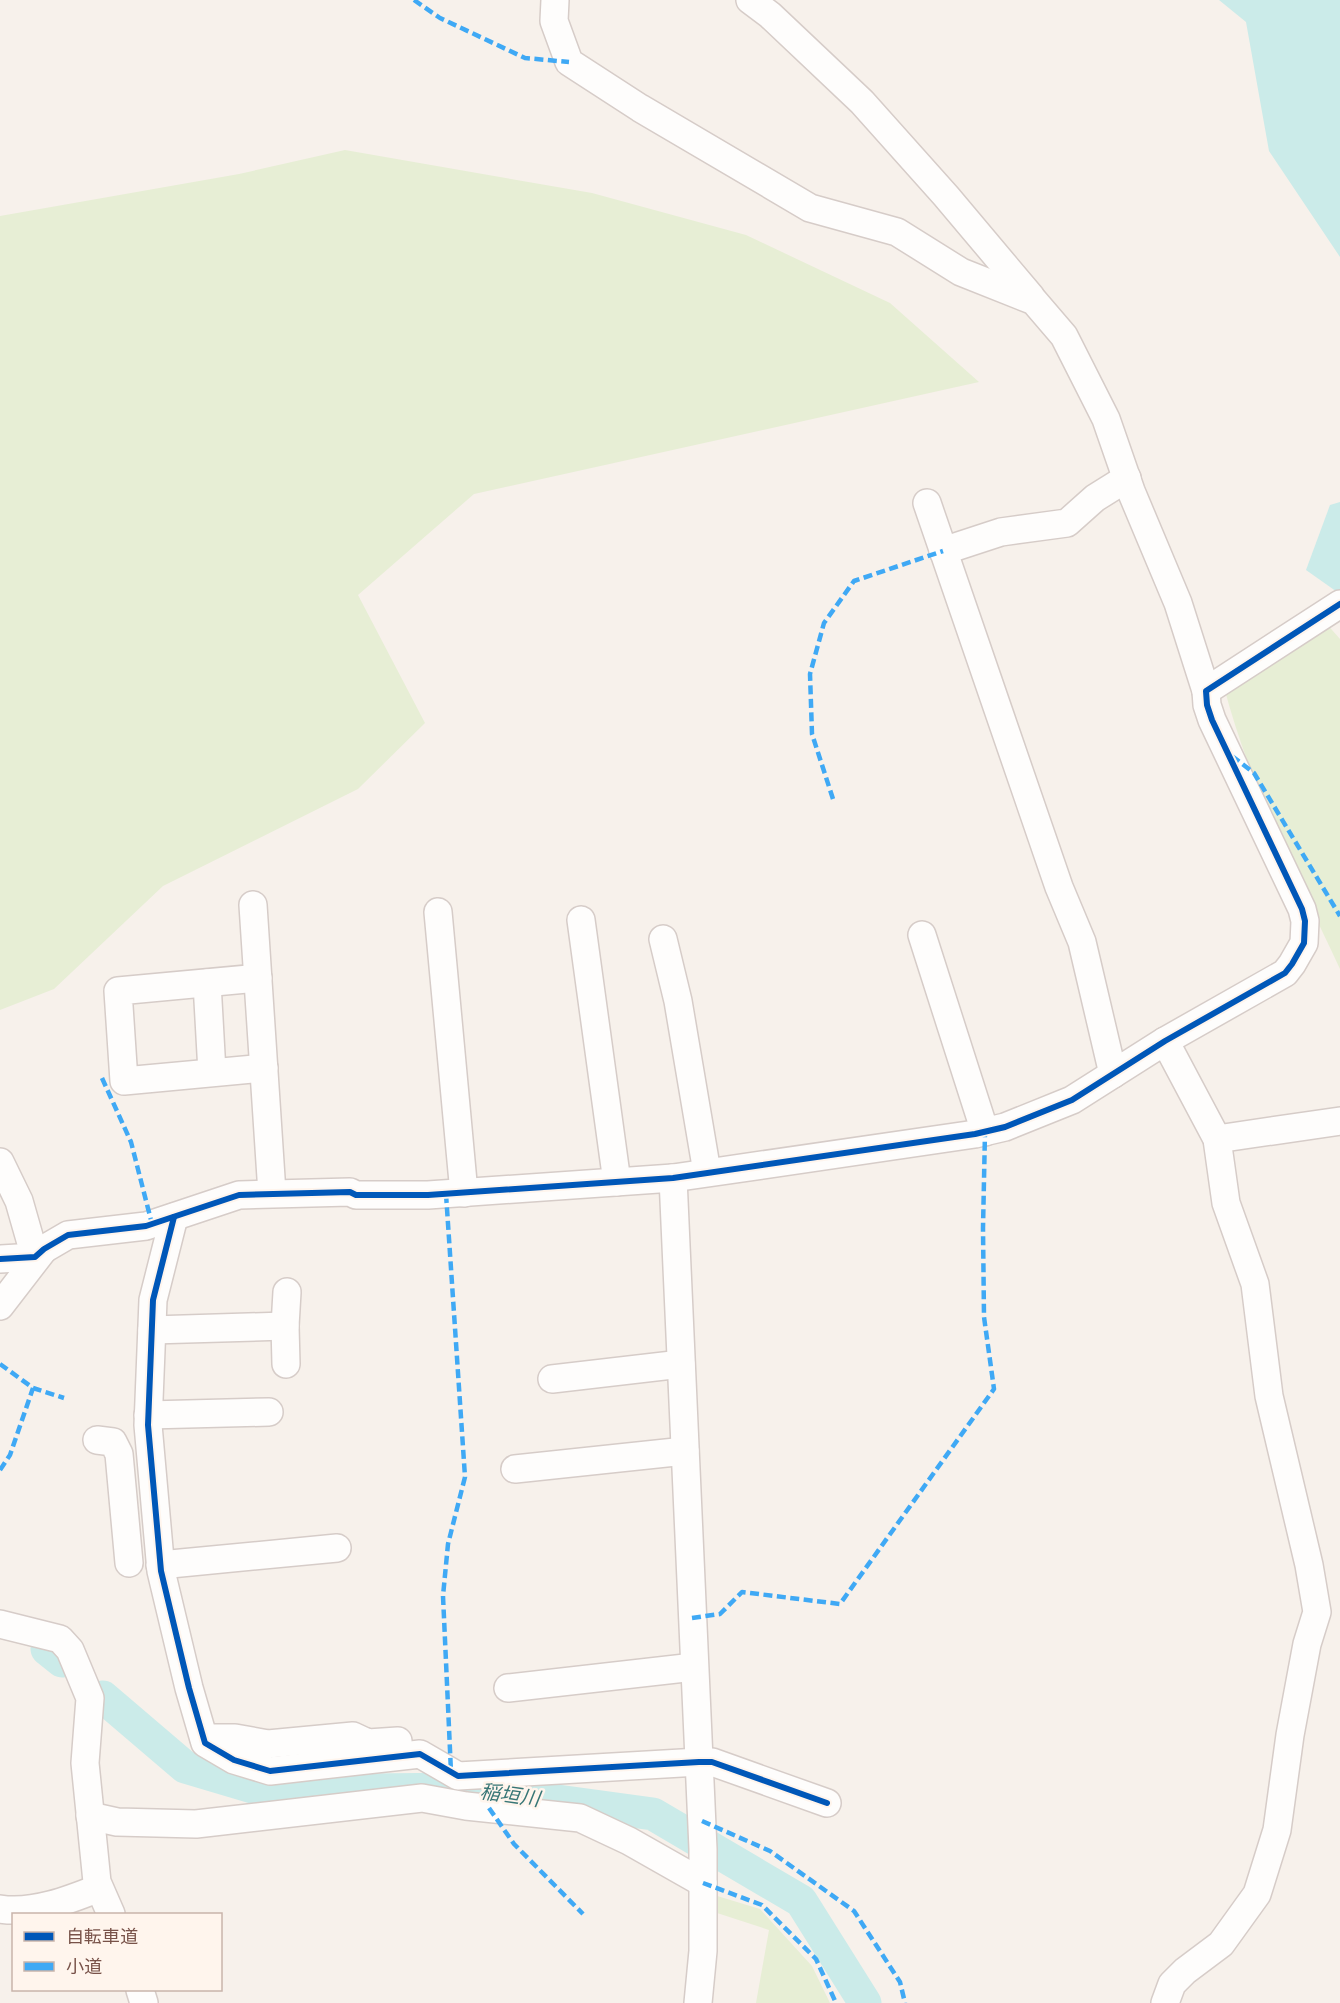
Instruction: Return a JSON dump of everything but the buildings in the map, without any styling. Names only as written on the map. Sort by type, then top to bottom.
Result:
[{"type":"street","points":[[555,0],[554,21],[569,62],[639,108],[810,208],[897,232],[961,272],[1034,301]]},
{"type":"street","points":[[0,1306],[39,1253],[68,1235],[146,1227],[239,1195],[350,1192],[356,1195],[428,1195],[673,1178],[985,1132],[1005,1127],[1072,1100],[1165,1041],[1285,973],[1304,944],[1305,921],[1302,909],[1212,720],[1207,705],[1206,691],[1178,603],[1127,478],[1106,419],[1064,336],[946,196],[862,102],[761,5]]},
{"type":"street","points":[[943,551],[1001,532],[1066,523],[1095,498],[1127,478]]},
{"type":"street","points":[[927,503],[1059,887],[1082,942],[1113,1074]]},
{"type":"street","points":[[1206,691],[1340,604]]},
{"type":"street","points":[[253,905],[272,1193]]},
{"type":"street","points":[[438,912],[464,1192]]},
{"type":"street","points":[[581,920],[617,1182]]},
{"type":"street","points":[[922,935],[985,1132]]},
{"type":"street","points":[[663,939],[678,1001],[707,1172]]},
{"type":"street","points":[[258,978],[118,991],[122,1058],[124,1080],[264,1068]]},
{"type":"street","points":[[207,983],[212,1072]]},
{"type":"street","points":[[1165,1041],[1217,1139],[1226,1203],[1255,1284],[1269,1396],[1309,1565],[1317,1612],[1307,1644],[1292,1724],[1277,1830],[1257,1894],[1221,1944],[1185,1971],[1172,1984],[1165,2003]]},
{"type":"street","points":[[1217,1139],[1340,1121]]},
{"type":"street","points":[[0,1162],[19,1201],[39,1253]]},
{"type":"street","points":[[673,1178],[702,1836],[702,1951],[698,2003]]},
{"type":"street","points":[[174,1217],[153,1300],[148,1415],[160,1565],[186,1677],[205,1743],[234,1761],[270,1771],[420,1754],[458,1776],[712,1762],[827,1803]]},
{"type":"street","points":[[0,1259],[39,1253]]},
{"type":"street","points":[[286,1364],[287,1292]]},
{"type":"street","points":[[152,1330],[285,1326]]},
{"type":"street","points":[[552,1379],[681,1364]]},
{"type":"street","points":[[148,1415],[269,1412]]},
{"type":"street","points":[[97,1440],[113,1442],[119,1454],[129,1563]]},
{"type":"street","points":[[515,1469],[685,1451]]},
{"type":"street","points":[[120,1464],[151,1459]]},
{"type":"street","points":[[160,1565],[337,1548]]},
{"type":"street","points":[[0,1624],[60,1639],[70,1650],[90,1698],[84,1763],[97,1882],[111,1913]]},
{"type":"street","points":[[507,1688],[694,1667]]},
{"type":"street","points":[[204,1738],[235,1738],[268,1744],[353,1736],[368,1743],[405,1741]]},
{"type":"street","points":[[90,1816],[117,1822],[196,1824],[422,1798],[466,1806],[580,1818],[628,1841],[703,1883]]},
{"type":"street","points":[[0,1909],[14,1911],[66,1901],[99,1888]]},
{"type":"green space","points":[[345,150],[592,193],[746,235],[890,303],[979,382],[474,494],[358,595],[425,723],[358,789],[163,886],[54,989],[0,1010],[0,216],[239,174]]},
{"type":"green space","points":[[1325,622],[1340,639],[1340,969],[1261,795],[1247,760],[1224,687]]},
{"type":"green space","points":[[714,1895],[760,1909],[812,1966],[830,2003],[756,2003],[769,1930],[714,1912]]},
{"type":"water","points":[[1219,0],[1340,0],[1340,257],[1269,151],[1246,22]]},
{"type":"water","points":[[1340,502],[1340,594],[1306,570],[1330,505]]},
{"type":"waterway","name":"稲垣川","points":[[47,1649],[62,1661]]},
{"type":"waterway","name":"稲垣川","points":[[103,1697],[185,1767],[266,1791],[469,1789],[653,1814],[801,1901],[865,2003]]},
{"type":"marked path","points":[[414,0],[440,18],[525,58],[569,62]]},
{"type":"marked path","points":[[833,799],[812,734],[810,674],[824,623],[854,581],[943,551]]},
{"type":"marked path","points":[[1232,756],[1254,773],[1340,916]]},
{"type":"marked path","points":[[102,1078],[131,1142],[152,1224]]},
{"type":"marked path","points":[[692,1618],[720,1614],[742,1592],[840,1604],[994,1389],[984,1317],[985,1132]]},
{"type":"marked path","points":[[446,1194],[465,1477],[448,1544],[443,1596],[451,1772]]},
{"type":"marked path","points":[[0,1364],[33,1388],[64,1398]]},
{"type":"marked path","points":[[0,1470],[10,1455],[33,1388]]},
{"type":"marked path","points":[[489,1808],[514,1844],[583,1914]]},
{"type":"marked path","points":[[702,1821],[770,1851],[854,1911],[900,1982],[905,2003]]},
{"type":"marked path","points":[[703,1883],[762,1905],[816,1959],[836,2003]]},
{"type":"cycle path","points":[[0,1259],[35,1257],[68,1235],[146,1226],[239,1195],[350,1192],[356,1195],[428,1195],[673,1178],[975,1134],[1005,1127],[1072,1100],[1165,1041],[1285,973],[1304,943],[1305,921],[1302,909],[1212,720],[1207,705],[1206,691],[1340,604]]},
{"type":"cycle path","points":[[174,1217],[153,1300],[148,1425],[161,1571],[189,1688],[205,1743],[234,1760],[270,1771],[420,1754],[458,1776],[712,1762],[827,1803]]}]
